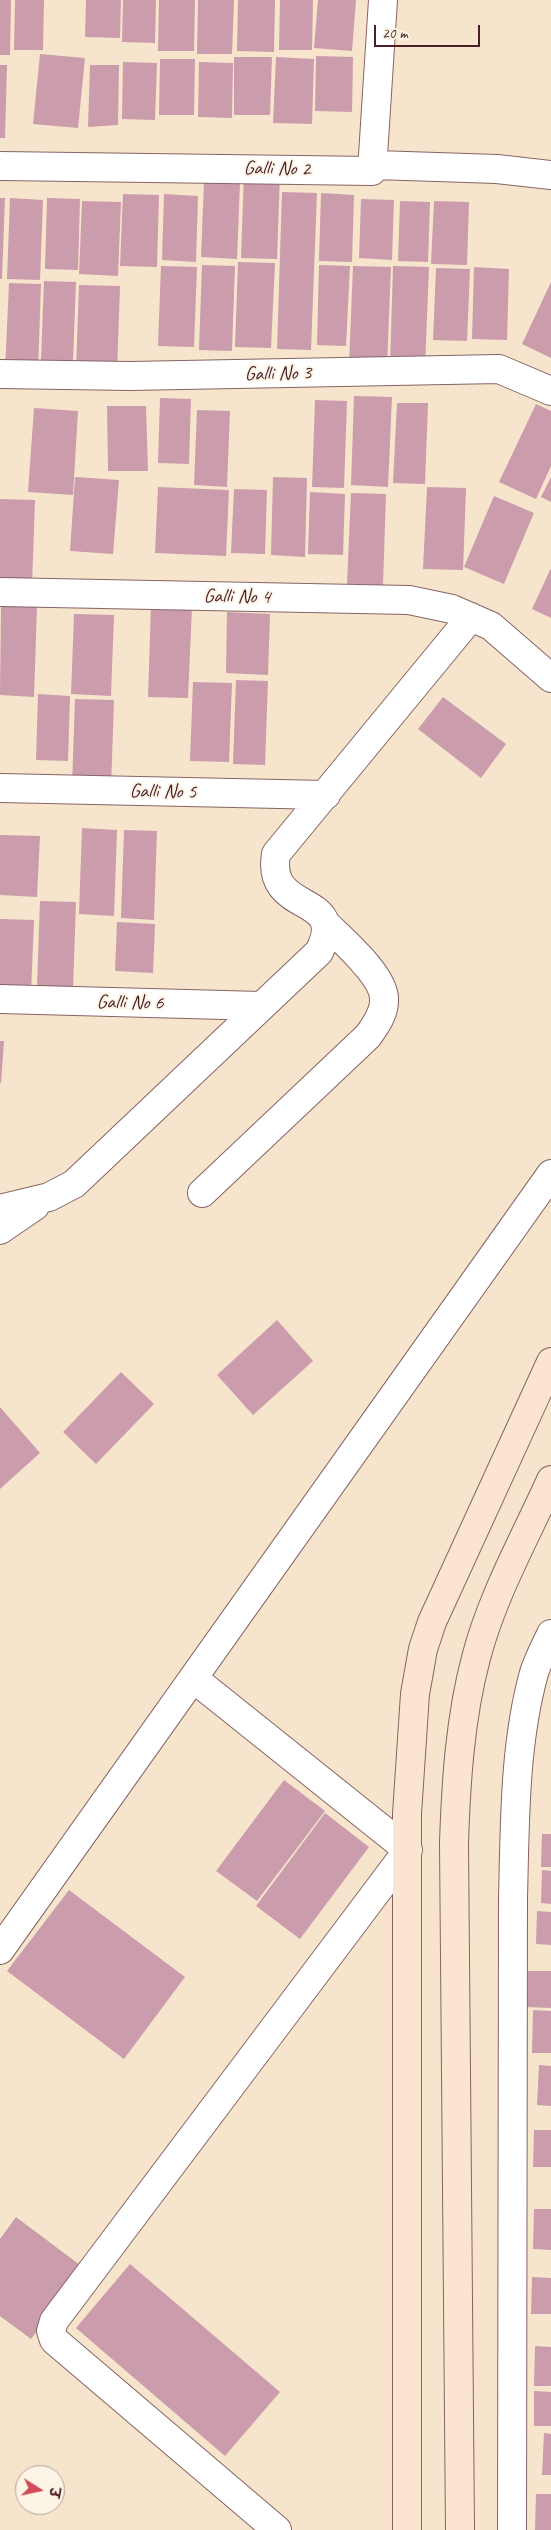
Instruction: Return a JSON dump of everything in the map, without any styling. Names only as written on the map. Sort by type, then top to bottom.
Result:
[{"type":"street","points":[[372,171],[383,0]]},
{"type":"street","name":"Galli No 2","points":[[0,166],[372,171],[376,165],[497,169],[551,175]]},
{"type":"street","name":"Galli No 3","points":[[0,374],[130,376],[499,369],[551,391]]},
{"type":"street","name":"Galli No 4","points":[[0,592],[409,600],[452,609],[491,626],[551,678]]},
{"type":"street","points":[[202,1193],[368,1036],[378,1020],[385,1002],[380,981],[325,923],[318,912],[286,893],[276,880],[273,868],[276,854],[282,844],[326,795],[471,616]]},
{"type":"street","name":"Galli No 5","points":[[0,788],[326,795]]},
{"type":"street","points":[[0,1230],[49,1197],[74,1184],[280,987],[307,966],[319,952],[324,941],[325,923]]},
{"type":"street","name":"Galli No 6","points":[[0,999],[261,1006]]},
{"type":"street","points":[[0,1950],[551,1174]]},
{"type":"street","points":[[0,1209],[49,1197]]},
{"type":"street","points":[[407,2530],[408,1850],[410,1752],[415,1694],[423,1649],[448,1585],[551,1362]]},
{"type":"street","points":[[460,2530],[454,1843],[456,1782],[464,1722],[476,1659],[500,1591],[551,1480]]},
{"type":"street","points":[[512,2530],[513,1898],[516,1804],[526,1710],[535,1671],[551,1634]]},
{"type":"street","points":[[194,1678],[408,1850]]},
{"type":"street","points":[[277,2530],[54,2340],[51,2331],[54,2321],[408,1850]]},
{"type":"building","points":[[0,0],[11,0],[10,55],[0,55]]},
{"type":"building","points":[[15,0],[44,0],[43,50],[14,50]]},
{"type":"building","points":[[86,0],[121,0],[120,38],[85,37]]},
{"type":"building","points":[[123,0],[156,0],[155,43],[122,42]]},
{"type":"building","points":[[159,0],[195,0],[194,51],[158,51]]},
{"type":"building","points":[[198,0],[234,0],[232,54],[197,54]]},
{"type":"building","points":[[238,0],[275,0],[274,52],[237,51]]},
{"type":"building","points":[[280,0],[313,0],[312,50],[279,50]]},
{"type":"building","points":[[318,0],[356,0],[352,51],[314,48]]},
{"type":"building","points":[[40,54],[85,58],[78,128],[33,124]]},
{"type":"building","points":[[316,56],[353,57],[352,112],[315,111]]},
{"type":"building","points":[[234,57],[272,57],[270,115],[234,115]]},
{"type":"building","points":[[276,57],[314,59],[312,124],[273,123]]},
{"type":"building","points":[[160,59],[195,59],[194,115],[159,115]]},
{"type":"building","points":[[123,62],[157,63],[155,120],[122,119]]},
{"type":"building","points":[[199,62],[233,63],[232,118],[198,117]]},
{"type":"building","points":[[0,65],[7,65],[5,138],[0,138]]},
{"type":"building","points":[[90,65],[119,65],[118,125],[88,127]]},
{"type":"building","points":[[244,172],[280,174],[277,259],[241,258]]},
{"type":"building","points":[[204,182],[240,183],[237,259],[201,257]]},
{"type":"building","points":[[282,192],[317,193],[311,350],[277,349]]},
{"type":"building","points":[[321,193],[354,195],[352,262],[319,261]]},
{"type":"building","points":[[123,194],[159,195],[157,267],[120,266]]},
{"type":"building","points":[[164,194],[198,196],[196,262],[162,260]]},
{"type":"building","points":[[0,198],[5,198],[2,279],[0,279]]},
{"type":"building","points":[[10,198],[43,200],[40,280],[7,279]]},
{"type":"building","points":[[47,198],[80,199],[78,270],[45,269]]},
{"type":"building","points":[[361,199],[394,200],[392,260],[359,258]]},
{"type":"building","points":[[82,201],[121,202],[118,276],[79,274]]},
{"type":"building","points":[[400,201],[430,202],[428,262],[398,261]]},
{"type":"building","points":[[434,201],[469,202],[467,265],[431,264]]},
{"type":"building","points":[[238,262],[275,263],[271,348],[235,347]]},
{"type":"building","points":[[202,265],[235,266],[232,351],[199,350]]},
{"type":"building","points":[[319,265],[350,266],[346,346],[317,345]]},
{"type":"building","points":[[161,266],[197,267],[194,347],[158,346]]},
{"type":"building","points":[[353,266],[391,267],[387,366],[349,365]]},
{"type":"building","points":[[393,266],[429,267],[425,367],[390,366]]},
{"type":"building","points":[[474,267],[509,269],[507,340],[472,339]]},
{"type":"building","points":[[436,268],[470,269],[467,341],[433,340]]},
{"type":"building","points":[[44,281],[76,282],[73,362],[41,361]]},
{"type":"building","points":[[551,282],[551,358],[522,344]]},
{"type":"building","points":[[9,283],[41,284],[38,372],[5,371]]},
{"type":"building","points":[[79,285],[120,286],[117,372],[76,370]]},
{"type":"building","points":[[354,396],[392,397],[388,487],[351,485]]},
{"type":"building","points":[[160,398],[191,399],[189,464],[158,463]]},
{"type":"building","points":[[315,400],[347,401],[344,488],[312,487]]},
{"type":"building","points":[[397,403],[428,403],[425,484],[393,483]]},
{"type":"building","points":[[536,404],[551,411],[551,466],[536,499],[499,482]]},
{"type":"building","points":[[107,406],[146,406],[148,471],[108,471]]},
{"type":"building","points":[[34,408],[78,411],[73,495],[28,492]]},
{"type":"building","points":[[197,410],[230,411],[227,487],[194,485]]},
{"type":"building","points":[[75,477],[119,480],[113,554],[70,551]]},
{"type":"building","points":[[273,477],[307,478],[305,557],[271,555]]},
{"type":"building","points":[[551,477],[551,502],[541,497]]},
{"type":"building","points":[[158,487],[229,490],[226,556],[155,553]]},
{"type":"building","points":[[427,487],[466,488],[463,570],[423,569]]},
{"type":"building","points":[[234,489],[267,490],[265,554],[231,553]]},
{"type":"building","points":[[310,492],[345,494],[343,555],[308,554]]},
{"type":"building","points":[[351,493],[386,494],[383,585],[347,584]]},
{"type":"building","points":[[494,496],[534,513],[504,584],[464,567]]},
{"type":"building","points":[[0,499],[35,500],[32,586],[0,585]]},
{"type":"building","points":[[551,568],[551,618],[532,609]]},
{"type":"building","points":[[1,606],[37,607],[34,697],[0,695]]},
{"type":"building","points":[[151,606],[192,607],[188,698],[148,697]]},
{"type":"building","points":[[227,612],[270,614],[268,675],[226,673]]},
{"type":"building","points":[[74,614],[114,615],[111,696],[71,694]]},
{"type":"building","points":[[236,680],[268,681],[265,765],[233,764]]},
{"type":"building","points":[[193,682],[232,683],[229,762],[190,761]]},
{"type":"building","points":[[38,694],[70,696],[68,761],[36,760]]},
{"type":"building","points":[[443,697],[506,744],[481,778],[418,729]]},
{"type":"building","points":[[75,699],[114,700],[111,788],[72,786]]},
{"type":"building","points":[[82,828],[117,830],[114,916],[79,914]]},
{"type":"building","points":[[124,830],[157,831],[154,920],[121,918]]},
{"type":"building","points":[[0,835],[40,836],[37,897],[0,895]]},
{"type":"building","points":[[40,901],[76,902],[73,989],[37,987]]},
{"type":"building","points":[[0,919],[34,920],[31,992],[0,991]]},
{"type":"building","points":[[117,922],[155,924],[153,973],[115,971]]},
{"type":"building","points":[[0,1041],[4,1041],[1,1083],[0,1083]]},
{"type":"building","points":[[277,1320],[313,1361],[253,1415],[217,1375]]},
{"type":"building","points":[[121,1372],[154,1404],[96,1464],[63,1432]]},
{"type":"building","points":[[0,1407],[40,1453],[0,1489]]},
{"type":"building","points":[[284,1780],[325,1811],[257,1901],[216,1871]]},
{"type":"building","points":[[325,1813],[369,1847],[300,1939],[256,1906]]},
{"type":"building","points":[[542,1834],[551,1834],[551,1867],[541,1867]]},
{"type":"building","points":[[542,1870],[551,1871],[551,1904],[541,1903]]},
{"type":"building","points":[[69,1890],[185,1977],[124,2059],[7,1971]]},
{"type":"building","points":[[537,1911],[551,1912],[551,1945],[536,1944]]},
{"type":"building","points":[[528,1971],[551,1971],[551,2008],[527,2007]]},
{"type":"building","points":[[533,2010],[551,2011],[551,2053],[532,2053]]},
{"type":"building","points":[[539,2065],[551,2066],[551,2106],[537,2105]]},
{"type":"building","points":[[534,2130],[551,2130],[551,2167],[533,2167]]},
{"type":"building","points":[[534,2209],[551,2209],[551,2250],[533,2249]]},
{"type":"building","points":[[16,2217],[84,2268],[31,2339],[0,2316],[0,2239]]},
{"type":"building","points":[[130,2264],[280,2392],[225,2456],[76,2328]]},
{"type":"building","points":[[532,2277],[551,2278],[551,2314],[531,2314]]},
{"type":"building","points":[[535,2346],[551,2347],[551,2386],[534,2386]]},
{"type":"building","points":[[534,2391],[551,2392],[551,2426],[534,2426]]},
{"type":"building","points":[[544,2433],[551,2434],[551,2475],[542,2475]]},
{"type":"building","points":[[536,2494],[551,2494],[551,2530],[535,2530]]}]
